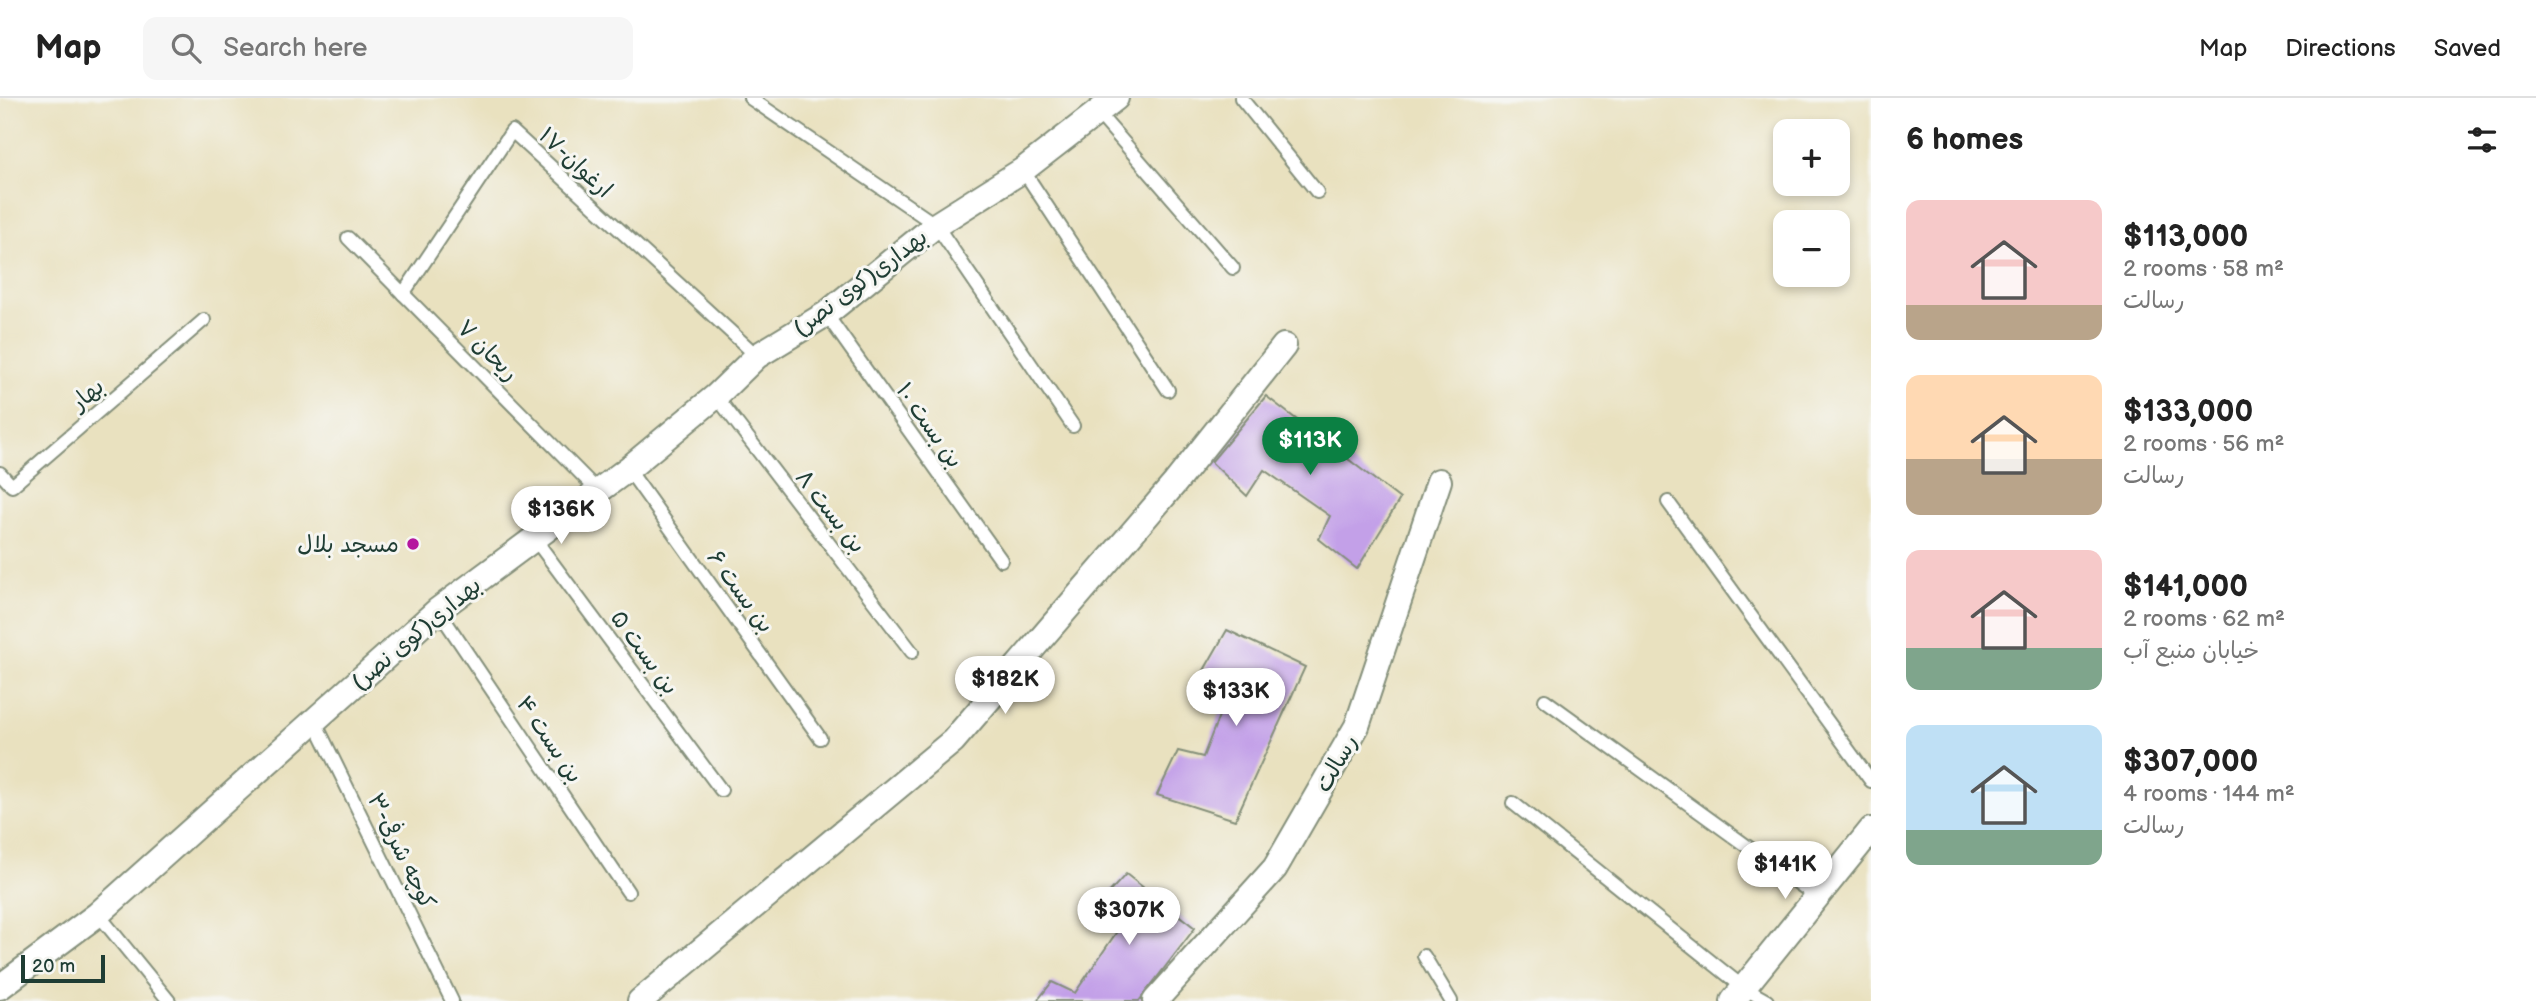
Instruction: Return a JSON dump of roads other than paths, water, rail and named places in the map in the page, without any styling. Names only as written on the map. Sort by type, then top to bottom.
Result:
[{"type":"street","name":"بهداری(کوی نصر)","points":[[0,987],[98,914],[438,610],[628,469],[716,396],[757,356],[826,314],[936,225],[1023,170],[1107,105]]},
{"type":"street","points":[[640,1001],[953,741],[1175,483],[1284,346]]},
{"type":"street","name":"رسالت","points":[[1155,1001],[1275,868],[1357,726],[1439,481]]},
{"type":"street","points":[[1738,994],[1871,830]]},
{"type":"lane","points":[[750,98],[936,225],[1073,426]]},
{"type":"lane","points":[[1241,98],[1317,192]]},
{"type":"lane","points":[[1107,105],[1233,268]]},
{"type":"lane","name":"ارغوان-۱۷","points":[[403,294],[512,131],[757,356]]},
{"type":"lane","points":[[1023,170],[1168,390]]},
{"type":"lane","name":"ریحان ۷","points":[[348,238],[598,491]]},
{"type":"lane","name":"بن بست ۱۰","points":[[826,314],[1001,560]]},
{"type":"lane","name":"بهار","points":[[0,473],[12,486],[204,320]]},
{"type":"lane","name":"بن بست ۸","points":[[716,396],[912,652]]},
{"type":"lane","name":"بن بست ۶","points":[[628,469],[820,738]]},
{"type":"lane","points":[[1668,502],[1871,781]]},
{"type":"lane","name":"بن بست ۵","points":[[534,538],[721,790]]},
{"type":"lane","name":"بن بست ۴","points":[[438,610],[628,892]]},
{"type":"lane","points":[[1545,700],[1817,897]]},
{"type":"lane","name":"کوچه شرفی-۳","points":[[314,720],[452,1001]]},
{"type":"lane","points":[[1513,803],[1738,994],[1767,1001]]},
{"type":"lane","points":[[98,914],[169,1001]]},
{"type":"lane","points":[[1424,956],[1451,1001]]},
{"type":"place","name":"مسجد بلال","points":[[413,544]]}]
